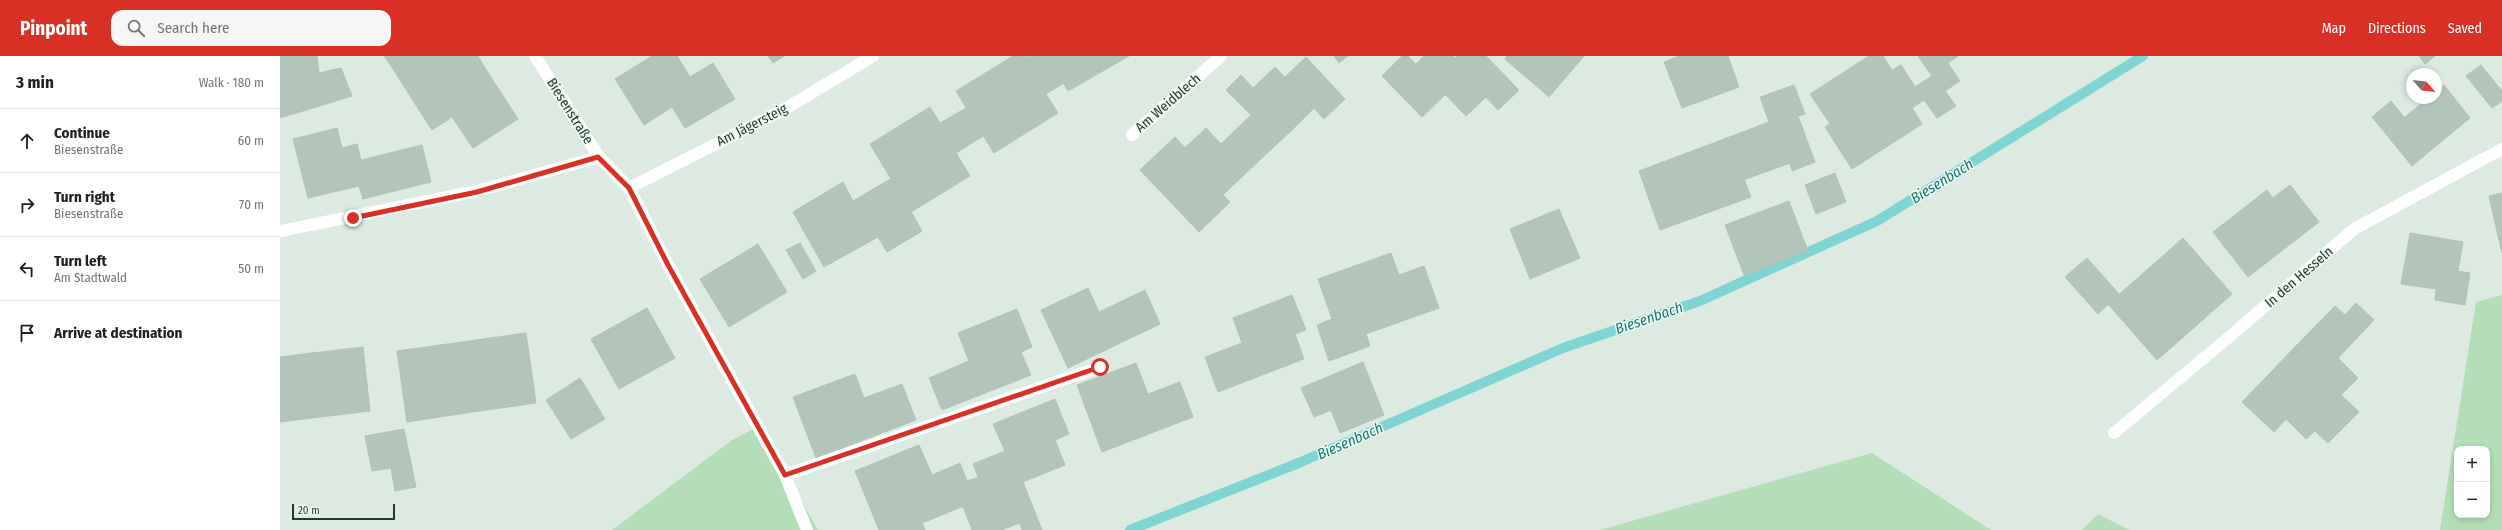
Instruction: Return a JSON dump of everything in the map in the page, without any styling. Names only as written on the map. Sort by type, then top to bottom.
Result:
[{"type":"street","name":"Biesenstraße","points":[[535,56],[598,157],[629,188],[668,265],[785,475],[807,530]]},
{"type":"street","name":"Am Jägersteig","points":[[629,188],[783,110],[873,56]]},
{"type":"street","name":"Am Weidblech","points":[[1132,135],[1221,56]]},
{"type":"street","name":"In den Hesseln","points":[[2114,433],[2228,338],[2354,229],[2502,149]]},
{"type":"street","points":[[280,231],[477,192],[598,157]]},
{"type":"street","points":[[785,475],[1100,367]]},
{"type":"green space","points":[[2502,295],[2502,530],[2440,530],[2476,302]]},
{"type":"green space","points":[[759,426],[818,530],[612,530],[732,440]]},
{"type":"green space","points":[[1872,453],[1991,530],[1600,530]]},
{"type":"green space","points":[[2098,514],[2129,530],[2082,530]]},
{"type":"building","points":[[280,56],[317,56],[319,73],[341,68],[352,96],[280,118]]},
{"type":"building","points":[[384,56],[414,56],[393,69]]},
{"type":"building","points":[[414,56],[478,56],[485,68],[419,110],[393,69]]},
{"type":"building","points":[[652,56],[677,56],[690,77],[713,63],[735,99],[685,128],[672,107],[644,125],[615,79]]},
{"type":"building","points":[[768,56],[784,56],[773,63]]},
{"type":"building","points":[[1013,56],[1022,56],[1058,113],[994,153],[956,91]]},
{"type":"building","points":[[1048,56],[1129,56],[1068,91]]},
{"type":"building","points":[[1048,56],[1064,83],[1046,94],[1022,57]]},
{"type":"building","points":[[1334,56],[1348,56],[1339,63]]},
{"type":"building","points":[[1402,56],[1408,56],[1445,95],[1422,117],[1382,76]]},
{"type":"building","points":[[1424,56],[1453,56],[1455,58],[1457,56],[1486,56],[1519,90],[1498,110],[1486,97],[1466,116],[1416,64]]},
{"type":"building","points":[[1507,56],[1584,56],[1549,97],[1505,59]]},
{"type":"building","points":[[1680,56],[1728,56],[1739,87],[1682,108],[1664,62]]},
{"type":"building","points":[[1869,56],[1883,56],[1892,70],[1901,65],[1924,100],[1912,108],[1922,124],[1852,169],[1825,127],[1830,124],[1810,94]]},
{"type":"building","points":[[1918,56],[1958,56],[1948,63],[1960,81],[1945,91],[1956,106],[1937,118],[1915,87],[1932,76]]},
{"type":"building","points":[[2419,56],[2435,56],[2425,64]]},
{"type":"building","points":[[1306,57],[1345,99],[1324,119],[1285,77]]},
{"type":"building","points":[[2481,65],[2502,91],[2502,101],[2492,108],[2466,76]]},
{"type":"building","points":[[1275,67],[1314,108],[1292,130],[1253,88]]},
{"type":"building","points":[[485,68],[518,119],[473,148],[452,117],[432,130],[419,110]]},
{"type":"building","points":[[1241,75],[1292,130],[1247,172],[1221,144],[1251,115],[1226,90]]},
{"type":"building","points":[[1794,85],[1805,114],[1798,116],[1815,162],[1792,171],[1790,163],[1727,186],[1711,144],[1769,122],[1760,97]]},
{"type":"building","points":[[2444,85],[2470,118],[2431,150],[2405,117],[2421,104],[2442,104],[2442,87]]},
{"type":"building","points":[[2391,101],[2431,150],[2412,166],[2372,117]]},
{"type":"building","points":[[930,107],[940,123],[966,108],[983,136],[956,153],[970,176],[911,212],[870,144]]},
{"type":"building","points":[[337,128],[342,148],[357,144],[361,160],[422,145],[431,182],[363,199],[359,186],[308,198],[293,139]]},
{"type":"building","points":[[1206,128],[1247,172],[1226,192],[1185,148]]},
{"type":"building","points":[[1175,137],[1226,192],[1223,195],[1230,202],[1199,232],[1140,170]]},
{"type":"building","points":[[1711,144],[1727,186],[1744,179],[1751,197],[1660,230],[1639,171]]},
{"type":"building","points":[[1835,173],[1846,202],[1816,214],[1805,185]]},
{"type":"building","points":[[892,178],[922,231],[887,252],[878,237],[824,267],[793,212],[843,182],[853,201]]},
{"type":"building","points":[[2290,185],[2319,222],[2248,277],[2213,232],[2267,190],[2273,198]]},
{"type":"building","points":[[2502,193],[2502,253],[2489,196]]},
{"type":"building","points":[[1789,201],[1808,251],[1744,275],[1725,225]]},
{"type":"building","points":[[1559,209],[1580,258],[1530,279],[1510,229]]},
{"type":"building","points":[[2410,233],[2463,242],[2458,271],[2470,273],[2465,305],[2435,300],[2436,289],[2401,284]]},
{"type":"building","points":[[2183,238],[2232,294],[2197,325],[2148,269]]},
{"type":"building","points":[[800,243],[816,271],[803,279],[786,250]]},
{"type":"building","points":[[758,244],[787,292],[729,327],[700,279]]},
{"type":"building","points":[[1391,253],[1399,275],[1424,266],[1439,308],[1366,334],[1370,346],[1329,361],[1317,325],[1332,319],[1318,279]]},
{"type":"building","points":[[2087,258],[2119,294],[2098,314],[2065,277]]},
{"type":"building","points":[[2148,269],[2197,325],[2157,360],[2108,304]]},
{"type":"building","points":[[1088,288],[1099,312],[1145,290],[1160,324],[1068,368],[1041,310]]},
{"type":"building","points":[[1292,295],[1306,330],[1295,334],[1304,359],[1218,392],[1205,357],[1242,343],[1233,318]]},
{"type":"building","points":[[2356,303],[2374,320],[2338,358],[2358,378],[2341,395],[2293,349],[2335,306],[2345,315]]},
{"type":"building","points":[[647,308],[675,358],[619,389],[591,339]]},
{"type":"building","points":[[1017,309],[1032,347],[1021,352],[1031,375],[942,410],[929,378],[969,361],[958,333]]},
{"type":"building","points":[[526,333],[536,403],[472,412],[462,342]]},
{"type":"building","points":[[462,342],[472,412],[407,422],[397,351]]},
{"type":"building","points":[[363,347],[370,411],[312,418],[304,354]]},
{"type":"building","points":[[2293,349],[2359,412],[2336,435],[2270,373]]},
{"type":"building","points":[[304,354],[312,418],[280,422],[280,357]]},
{"type":"building","points":[[1363,362],[1384,415],[1340,433],[1331,410],[1314,417],[1301,388]]},
{"type":"building","points":[[1136,363],[1148,394],[1180,382],[1193,417],[1102,452],[1077,385]]},
{"type":"building","points":[[2270,373],[2336,435],[2328,443],[2315,431],[2306,439],[2286,419],[2274,432],[2242,402]]},
{"type":"building","points":[[855,374],[864,398],[902,384],[916,420],[816,458],[793,397]]},
{"type":"building","points":[[580,378],[605,419],[571,439],[546,400]]},
{"type":"building","points":[[1055,399],[1069,434],[1055,440],[1065,465],[986,497],[973,464],[1005,451],[993,424]]},
{"type":"building","points":[[404,429],[416,487],[395,491],[391,468],[372,471],[365,436]]},
{"type":"building","points":[[919,445],[932,475],[960,463],[967,481],[979,477],[986,497],[905,530],[879,530],[855,471]]},
{"type":"building","points":[[1023,482],[1042,530],[1022,530],[1020,523],[1001,530],[972,530],[963,506]]},
{"type":"building","points":[[922,523],[925,530],[905,530]]},
{"type":"waterway","name":"Biesenbach","points":[[1130,530],[1301,462],[1563,348],[1700,301],[1877,221],[2143,56]]},
{"type":"route","points":[[353,218],[477,192],[598,157],[629,188],[651,234],[785,475],[1100,367]]}]
